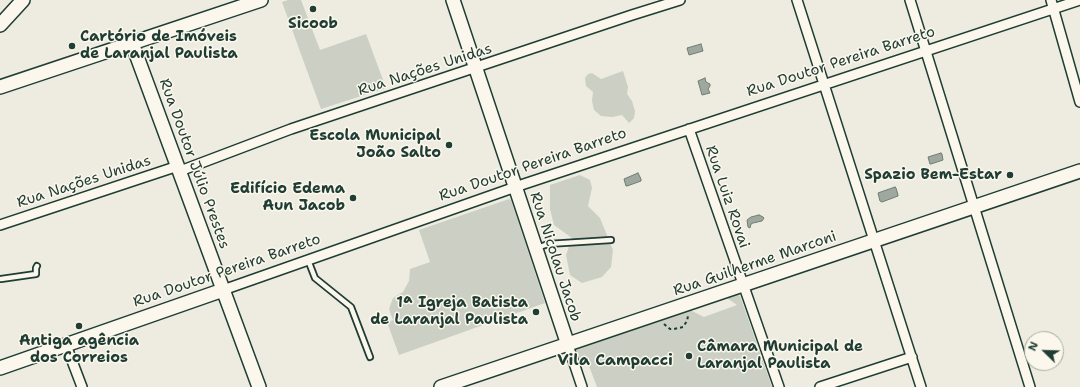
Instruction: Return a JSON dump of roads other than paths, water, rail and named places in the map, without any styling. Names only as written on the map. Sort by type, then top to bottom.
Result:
[{"type":"street","points":[[0,25],[23,0]]},
{"type":"street","points":[[0,87],[261,0]]},
{"type":"street","name":"Rua Nicolau Jacob","points":[[453,0],[582,387]]},
{"type":"street","name":"Rua Nações Unidas","points":[[0,225],[179,168],[291,128],[680,0]]},
{"type":"street","points":[[797,0],[921,387]]},
{"type":"street","points":[[910,0],[1030,387]]},
{"type":"street","name":"Rua Doutor Pereira Barreto","points":[[3,364],[66,345],[515,187],[926,51],[1052,4],[1080,0]]},
{"type":"street","points":[[1052,4],[1080,102]]},
{"type":"street","name":"Rua Doutor Júlio Prestes","points":[[132,43],[259,387]]},
{"type":"street","name":"Rua Luiz Rovai","points":[[689,129],[779,387]]},
{"type":"street","name":"Rua Guilherme Marconi","points":[[441,387],[1080,171]]},
{"type":"street","points":[[66,345],[82,387]]},
{"type":"street","points":[[820,387],[912,357]]},
{"type":"lane","points":[[536,248],[548,244],[611,240]]},
{"type":"lane","points":[[308,260],[315,278],[351,307],[370,357]]},
{"type":"lane","points":[[1,279],[36,274],[37,266]]},
{"type":"place","name":"Sicoob","points":[[313,9]]},
{"type":"place","name":"Cartório de Imóveis de Laranjal Paulista","points":[[72,46]]},
{"type":"place","name":"Escola Municipal João Salto","points":[[449,145]]},
{"type":"place","name":"Spazio Bem-Estar","points":[[1010,175]]},
{"type":"place","name":"Edifício Edema Aun Jacob","points":[[353,198]]},
{"type":"place","name":"1ª Igreja Batista de Laranjal Paulista","points":[[536,312]]},
{"type":"place","name":"Antiga agência dos Correios","points":[[79,326]]},
{"type":"place","name":"Câmara Municipal de Laranjal Paulista","points":[[689,356]]},
{"type":"district","name":"Vila Campacci","points":[[615,361]]}]
